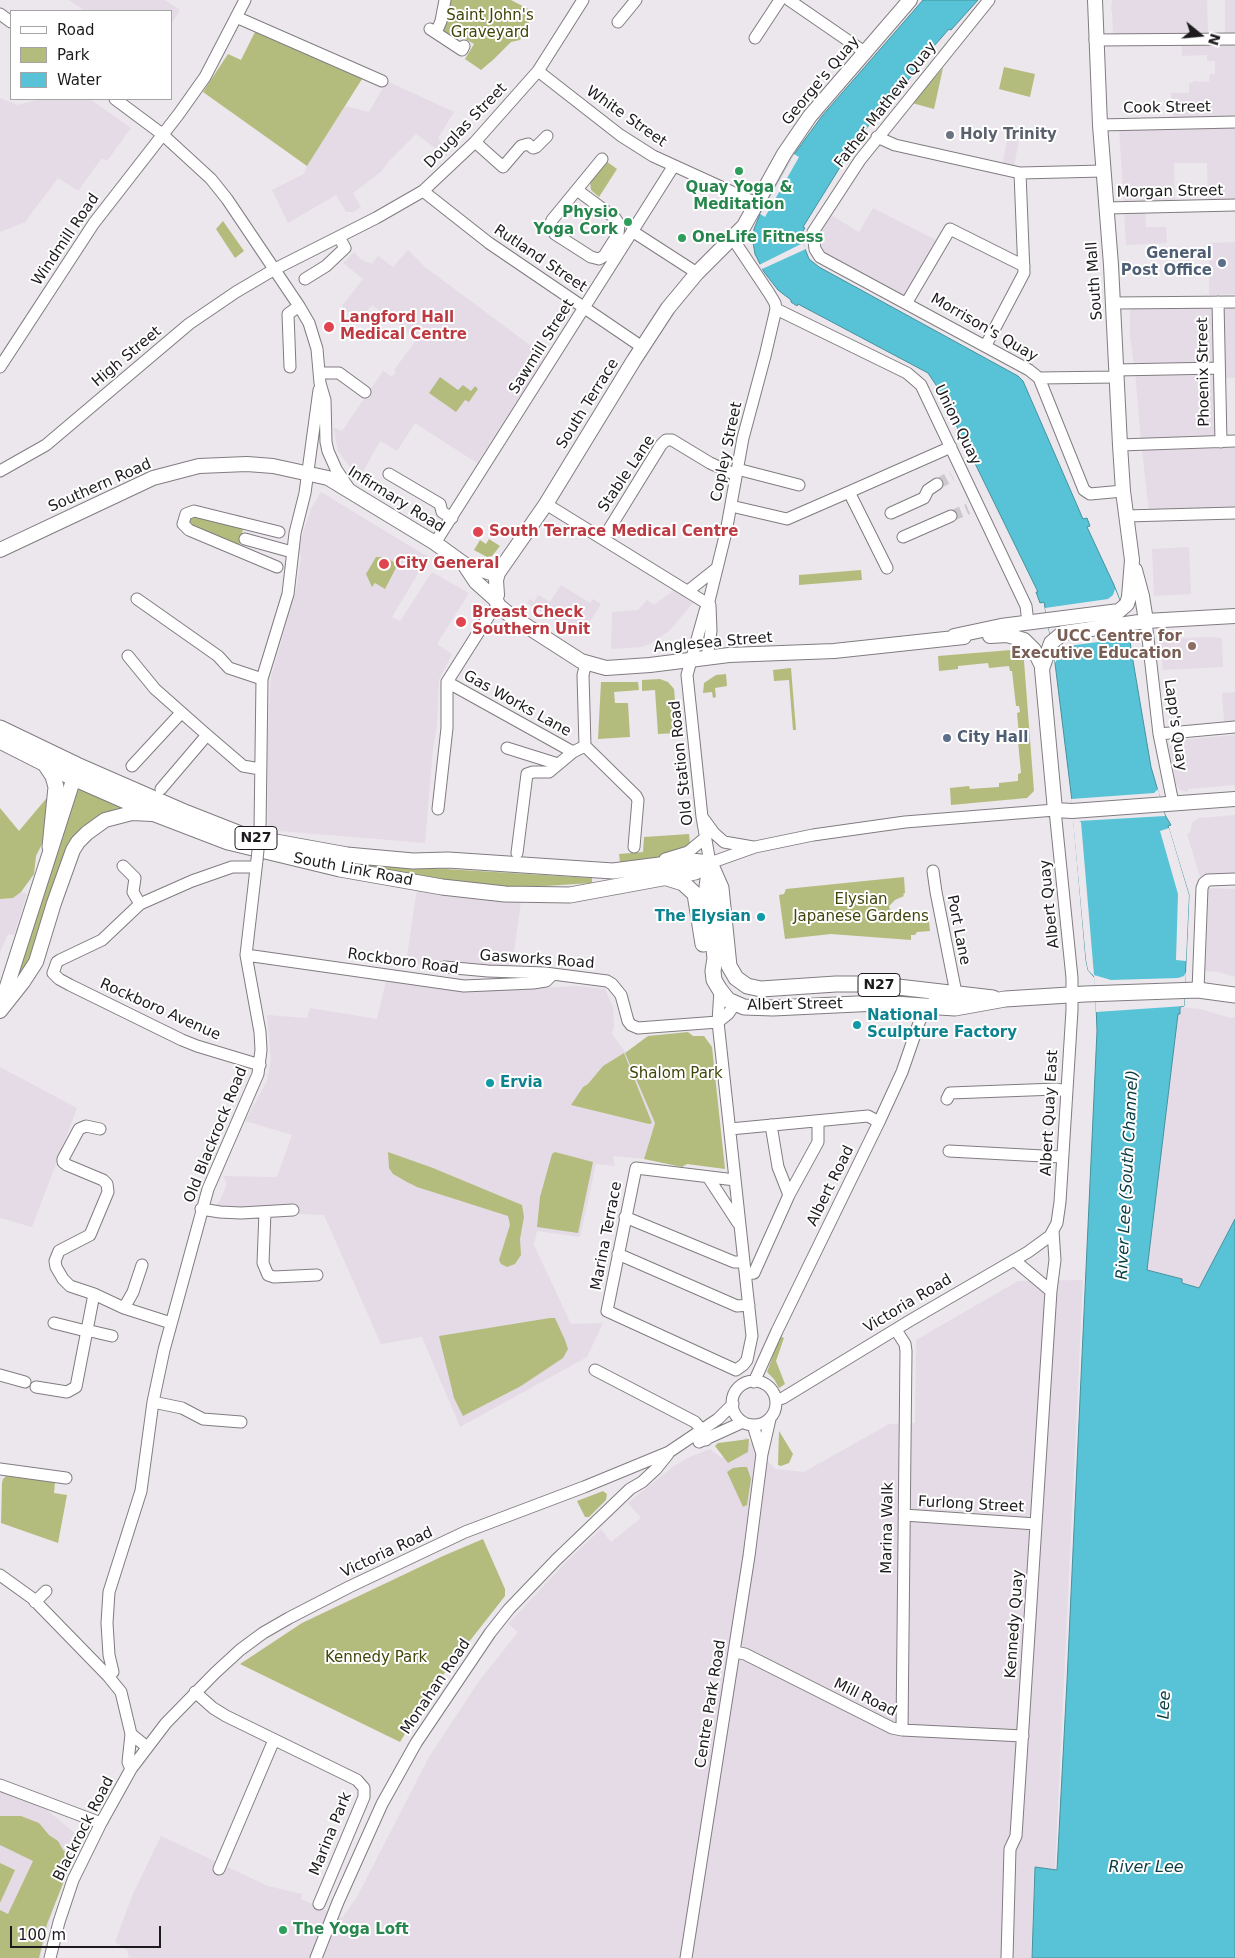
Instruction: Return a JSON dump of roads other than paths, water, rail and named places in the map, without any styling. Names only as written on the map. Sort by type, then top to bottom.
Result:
[{"type":"highway","name":"N27","points":[[0,728],[75,772],[248,837],[347,855],[404,860],[448,860],[595,871],[630,870],[692,861],[710,863]]},
{"type":"highway","name":"South Link Road","points":[[0,741],[44,762],[75,772],[155,814],[245,846],[340,869],[442,887],[505,894],[570,895],[667,878]]},
{"type":"highway","points":[[44,762],[53,776],[56,787],[50,847]]},
{"type":"highway","name":"N27","points":[[667,878],[695,872],[710,863]]},
{"type":"highway","points":[[710,863],[707,888],[715,958],[714,980],[720,990],[735,1004]]},
{"type":"highway","name":"Albert Street","points":[[710,863],[722,888],[729,966],[736,978],[752,988],[853,984],[940,991],[1005,999]]},
{"type":"highway","points":[[667,878],[683,882],[695,894],[706,961],[713,971]]},
{"type":"highway","name":"N27","points":[[1072,994],[1192,991],[1235,995]]},
{"type":"highway","name":"Albert Street","points":[[735,1004],[754,1008],[878,1003],[963,1008],[1005,999],[1072,994]]},
{"type":"main road","name":"George's Quay","points":[[733,239],[744,226],[784,154],[810,116],[910,0]]},
{"type":"main road","name":"South Mall","points":[[1095,0],[1095,40],[1113,303],[1123,491],[1132,560],[1142,596],[1146,621]]},
{"type":"main road","name":"South Terrace","points":[[497,603],[496,580],[498,573],[546,504],[642,347],[693,270],[733,239]]},
{"type":"main road","name":"Southern Road","points":[[0,550],[153,478],[177,471],[199,466],[240,464],[273,466],[308,472]]},
{"type":"main road","name":"Infirmary Road","points":[[308,472],[328,478],[350,490],[435,543],[464,564],[491,573],[498,573]]},
{"type":"main road","name":"South Mall","points":[[1123,609],[1129,597],[1132,560]]},
{"type":"main road","name":"Infirmary Road","points":[[464,564],[476,582],[497,603]]},
{"type":"main road","name":"Anglesea Street","points":[[497,603],[511,616],[586,663],[606,668],[729,655],[834,651],[954,636],[1001,626],[1112,613],[1123,609]]},
{"type":"main road","points":[[1235,616],[1146,621],[1063,634],[1052,643],[1042,666],[1055,810],[1072,811],[1235,799]]},
{"type":"main road","name":"Anglesea Street","points":[[954,636],[1007,635],[1017,637],[1030,645],[1042,666]]},
{"type":"main road","points":[[0,1009],[75,772]]},
{"type":"main road","points":[[0,1009],[23,982],[36,962],[54,903],[73,850],[78,842],[86,833],[105,820],[132,813],[155,814]]},
{"type":"street","name":"Windmill Road","points":[[0,367],[94,222],[205,77],[244,0]]},
{"type":"street","points":[[445,0],[441,22],[433,31],[462,50],[464,46]]},
{"type":"street","name":"Douglas Street","points":[[274,270],[376,218],[423,191],[475,142],[538,71],[583,0]]},
{"type":"street","points":[[618,22],[636,0]]},
{"type":"street","points":[[755,38],[780,0]]},
{"type":"street","points":[[789,0],[866,53]]},
{"type":"street","name":"Father Mathew Quay","points":[[812,232],[877,137],[989,0]]},
{"type":"street","points":[[236,17],[382,81]]},
{"type":"street","points":[[1095,40],[1235,38]]},
{"type":"street","name":"White Street","points":[[538,71],[620,135],[673,167],[756,203]]},
{"type":"street","points":[[116,100],[162,134],[216,184],[299,306],[309,323],[318,349],[328,451],[336,469],[350,490]]},
{"type":"street","name":"Cook Street","points":[[1100,125],[1235,122]]},
{"type":"street","points":[[475,142],[503,167],[521,146],[528,144],[533,148],[536,147],[547,136]]},
{"type":"street","points":[[877,137],[895,145],[1020,173],[1103,171]]},
{"type":"street","points":[[577,190],[615,218],[619,224],[618,234],[604,256],[599,259],[591,257],[555,234],[550,229],[550,226],[552,220],[602,159]]},
{"type":"street","name":"Sawmill Street","points":[[435,543],[447,515],[584,307],[673,167]]},
{"type":"street","points":[[986,345],[1024,273],[1020,173]]},
{"type":"street","name":"Rutland Street","points":[[423,191],[489,243],[642,347]]},
{"type":"street","name":"Morgan Street","points":[[1106,208],[1235,205]]},
{"type":"street","points":[[907,302],[950,228],[1024,266]]},
{"type":"street","points":[[632,232],[693,270]]},
{"type":"street","name":"Morrison's Quay","points":[[812,232],[815,249],[820,257],[986,345],[1029,370],[1039,378],[1086,492],[1090,494],[1123,491]]},
{"type":"street","points":[[305,279],[326,266],[345,248],[338,237]]},
{"type":"street","points":[[733,239],[772,298],[776,309]]},
{"type":"street","name":"High Street","points":[[0,471],[46,445],[189,324],[236,292],[274,270]]},
{"type":"street","name":"Phoenix Street","points":[[1218,302],[1221,442]]},
{"type":"street","points":[[1113,303],[1235,302]]},
{"type":"street","points":[[290,367],[288,314],[299,306]]},
{"type":"street","name":"Union Quay","points":[[776,309],[913,377],[921,385],[951,447],[957,474],[1026,606],[1028,623]]},
{"type":"street","name":"Copley Street","points":[[709,601],[731,506],[744,433],[776,309]]},
{"type":"street","points":[[1039,378],[1219,368]]},
{"type":"street","points":[[320,378],[339,373],[365,392]]},
{"type":"street","name":"Old Blackrock Road","points":[[108,1676],[113,1672],[109,1655],[107,1620],[109,1592],[141,1491],[153,1402],[171,1323],[201,1209],[233,1130],[256,1082],[260,1065],[261,1042],[246,955],[260,830],[262,679],[288,594],[294,533],[305,492],[320,378]]},
{"type":"street","name":"Stable Lane","points":[[603,539],[661,445],[666,440],[672,440],[710,464],[736,472]]},
{"type":"street","points":[[1120,445],[1235,442]]},
{"type":"street","points":[[731,506],[787,519],[951,447]]},
{"type":"street","points":[[736,472],[799,485]]},
{"type":"street","points":[[389,474],[440,504],[447,515]]},
{"type":"street","points":[[892,513],[924,498],[928,490],[937,484]]},
{"type":"street","points":[[849,492],[887,568]]},
{"type":"street","points":[[546,504],[703,601],[709,601],[711,631],[707,658]]},
{"type":"street","points":[[277,567],[189,530],[183,524],[186,514],[194,511],[279,532]]},
{"type":"street","points":[[1126,516],[1235,513]]},
{"type":"street","points":[[903,538],[951,516]]},
{"type":"street","points":[[240,552],[249,524]]},
{"type":"street","points":[[245,538],[292,552]]},
{"type":"street","points":[[688,591],[717,568]]},
{"type":"street","points":[[137,599],[218,656],[229,668],[262,679]]},
{"type":"street","name":"Old Station Road","points":[[709,601],[687,675],[702,817],[710,863]]},
{"type":"street","points":[[438,809],[447,728],[447,682],[497,603]]},
{"type":"street","name":"Lapp's Quay","points":[[1146,621],[1159,734],[1166,773],[1168,803]]},
{"type":"street","points":[[128,656],[153,679],[181,712],[243,766],[260,769]]},
{"type":"street","points":[[586,663],[583,674],[585,746],[638,800],[634,847]]},
{"type":"street","name":"Gas Works Lane","points":[[447,682],[573,752]]},
{"type":"street","points":[[132,766],[181,712]]},
{"type":"street","points":[[1159,734],[1235,727]]},
{"type":"street","points":[[161,789],[207,735]]},
{"type":"street","points":[[517,853],[525,778],[530,773],[549,772],[573,752],[585,746]]},
{"type":"street","points":[[507,748],[558,764]]},
{"type":"street","points":[[710,863],[755,848],[813,835],[906,822],[1055,810]]},
{"type":"street","name":"Albert Quay","points":[[1055,810],[1071,963],[1072,994]]},
{"type":"street","points":[[702,817],[714,833],[724,842],[755,848]]},
{"type":"street","points":[[650,866],[688,852],[705,838]]},
{"type":"street","points":[[123,866],[135,878],[133,892],[140,904],[192,881],[232,867],[257,863]]},
{"type":"street","name":"Port Lane","points":[[933,871],[956,993]]},
{"type":"street","points":[[1192,991],[1202,888],[1208,880],[1235,879]]},
{"type":"street","name":"Rockboro Avenue","points":[[140,904],[102,940],[57,962],[53,973],[70,985],[182,1040],[260,1065]]},
{"type":"street","name":"Rockboro Road","points":[[246,955],[464,986],[533,983],[546,981],[553,974]]},
{"type":"street","name":"Gasworks Road","points":[[444,967],[553,974],[595,979],[612,984],[621,995],[628,1021],[634,1027],[718,1022]]},
{"type":"street","points":[[720,990],[718,1022],[752,1336],[747,1360],[755,1379],[769,1387],[776,1400],[776,1407],[770,1419],[759,1425],[748,1424],[737,1416],[733,1404],[736,1392],[740,1387],[755,1379]]},
{"type":"street","name":"Albert Road","points":[[755,1379],[879,1122],[908,1056],[920,1020],[940,991]]},
{"type":"street","name":"Albert Quay East","points":[[1053,1231],[1059,1217],[1072,994]]},
{"type":"street","points":[[718,1022],[728,1014],[735,1004]]},
{"type":"street","points":[[947,1099],[950,1093],[1056,1089],[1066,1091]]},
{"type":"street","points":[[730,1129],[868,1116],[879,1122]]},
{"type":"street","points":[[746,1274],[754,1273],[789,1194],[818,1142],[818,1121]]},
{"type":"street","points":[[771,1125],[778,1167],[789,1194]]},
{"type":"street","points":[[100,1129],[86,1126],[80,1129],[76,1133],[63,1159],[64,1164],[103,1180],[108,1188],[90,1235],[62,1248],[58,1254],[56,1267],[62,1279],[70,1286],[94,1294],[124,1308],[171,1323]]},
{"type":"street","points":[[949,1151],[1062,1157]]},
{"type":"street","name":"Marina Terrace","points":[[708,1177],[636,1168],[607,1311],[736,1370],[747,1360]]},
{"type":"street","points":[[708,1177],[735,1180]]},
{"type":"street","points":[[708,1177],[739,1224]]},
{"type":"street","points":[[201,1209],[220,1212],[293,1210]]},
{"type":"street","points":[[265,1212],[263,1263],[268,1275],[274,1278],[317,1274]]},
{"type":"street","points":[[625,1217],[734,1262],[744,1262]]},
{"type":"street","name":"Victoria Road","points":[[776,1400],[783,1398],[818,1375],[1042,1243],[1053,1231]]},
{"type":"street","name":"Kennedy Quay","points":[[1006,1958],[1010,1849],[1016,1836],[1051,1291],[1055,1260],[1053,1231]]},
{"type":"street","points":[[618,1254],[737,1306],[749,1305]]},
{"type":"street","points":[[1014,1260],[1051,1291]]},
{"type":"street","points":[[124,1308],[133,1292],[142,1265]]},
{"type":"street","points":[[0,1375],[68,1392],[74,1389],[94,1294]]},
{"type":"street","points":[[54,1323],[112,1336]]},
{"type":"street","name":"Marina Walk","points":[[896,1330],[905,1344],[906,1351],[902,1730]]},
{"type":"street","points":[[594,1370],[695,1422],[704,1435]]},
{"type":"street","points":[[153,1402],[182,1408],[203,1419],[241,1422]]},
{"type":"street","name":"Victoria Road","points":[[704,1435],[733,1404]]},
{"type":"street","name":"Centre Park Road","points":[[686,1958],[734,1652],[762,1454],[770,1419]]},
{"type":"street","name":"Victoria Road","points":[[147,1747],[162,1727],[195,1692],[223,1665],[263,1633],[349,1587],[479,1527],[626,1470],[704,1435],[748,1424]]},
{"type":"street","name":"Centre Park Road","points":[[748,1424],[762,1454]]},
{"type":"street","name":"Monahan Road","points":[[316,1958],[338,1902],[382,1804],[416,1744],[490,1633],[519,1598],[630,1489],[656,1470],[674,1450]]},
{"type":"street","points":[[0,1469],[66,1478]]},
{"type":"street","points":[[626,1470],[630,1489]]},
{"type":"street","name":"Furlong Street","points":[[904,1516],[1036,1524]]},
{"type":"street","points":[[0,1575],[35,1602],[108,1676],[121,1692],[131,1734],[128,1762],[131,1769]]},
{"type":"street","points":[[35,1602],[46,1591]]},
{"type":"street","name":"Mill Road","points":[[734,1652],[745,1654],[882,1724],[902,1730],[1023,1736]]},
{"type":"street","points":[[96,1664],[109,1655]]},
{"type":"street","name":"Marina Park","points":[[195,1692],[219,1711],[362,1784],[365,1791],[319,1904]]},
{"type":"street","points":[[131,1734],[147,1747]]},
{"type":"street","points":[[219,1869],[274,1740]]},
{"type":"street","name":"Blackrock Road","points":[[50,1958],[59,1922],[73,1880],[101,1822],[131,1769],[147,1747]]},
{"type":"street","points":[[0,1786],[101,1822]]},
{"type":"water","points":[[923,0],[978,0],[951,30],[949,29],[914,69],[915,72],[863,132],[864,135],[859,144],[855,143],[803,227],[805,228],[800,236],[809,259],[819,267],[1018,376],[1023,381],[1083,519],[1087,518],[1090,526],[1087,527],[1114,585],[1126,616],[1129,637],[1132,637],[1130,640],[1131,649],[1151,767],[1165,815],[1171,825],[1168,826],[1189,895],[1184,1006],[1180,1007],[1180,1014],[1178,1014],[1147,1270],[1182,1279],[1182,1283],[1199,1288],[1235,1219],[1235,1958],[1032,1958],[1035,1867],[1057,1870],[1097,1031],[1095,978],[1088,970],[1086,960],[1072,801],[1055,663],[1044,602],[1040,603],[1036,592],[1038,592],[938,388],[928,373],[791,302],[778,290],[764,272],[755,254],[753,242],[754,229],[760,214],[795,153],[822,116]]},
{"type":"tunnel","points":[[937,484],[952,476]]},
{"type":"tunnel","points":[[951,516],[968,509]]},
{"type":"place","name":"Holy Trinity","points":[[950,135]]},
{"type":"place","name":"Quay Yoga & Meditation","points":[[739,171]]},
{"type":"place","name":"Physio Yoga Cork","points":[[628,222]]},
{"type":"place","name":"OneLife Fitness","points":[[682,238]]},
{"type":"place","name":"General Post Office","points":[[1222,263]]},
{"type":"place","name":"Langford Hall Medical Centre","points":[[329,327]]},
{"type":"place","name":"South Terrace Medical Centre","points":[[478,532]]},
{"type":"place","name":"City General","points":[[384,564]]},
{"type":"place","name":"Breast Check Southern Unit","points":[[461,622]]},
{"type":"place","name":"UCC Centre for Executive Education","points":[[1192,646]]},
{"type":"place","name":"City Hall","points":[[947,738]]},
{"type":"place","name":"The Elysian","points":[[761,917]]},
{"type":"place","name":"National Sculpture Factory","points":[[857,1025]]},
{"type":"place","name":"Ervia","points":[[490,1083]]},
{"type":"place","name":"The Yoga Loft","points":[[283,1930]]},
{"type":"park label","name":"Saint John's Graveyard","points":[[490,24]]},
{"type":"park label","name":"Elysian Japanese Gardens","points":[[861,908]]},
{"type":"park label","name":"Shalom Park","points":[[676,1074]]},
{"type":"park label","name":"Kennedy Park","points":[[376,1658]]},
{"type":"water label","name":"River Lee (South Channel)","points":[[1128,1175]]},
{"type":"water label","name":"Lee","points":[[1165,1705]]},
{"type":"water label","name":"River Lee","points":[[1146,1868]]}]
